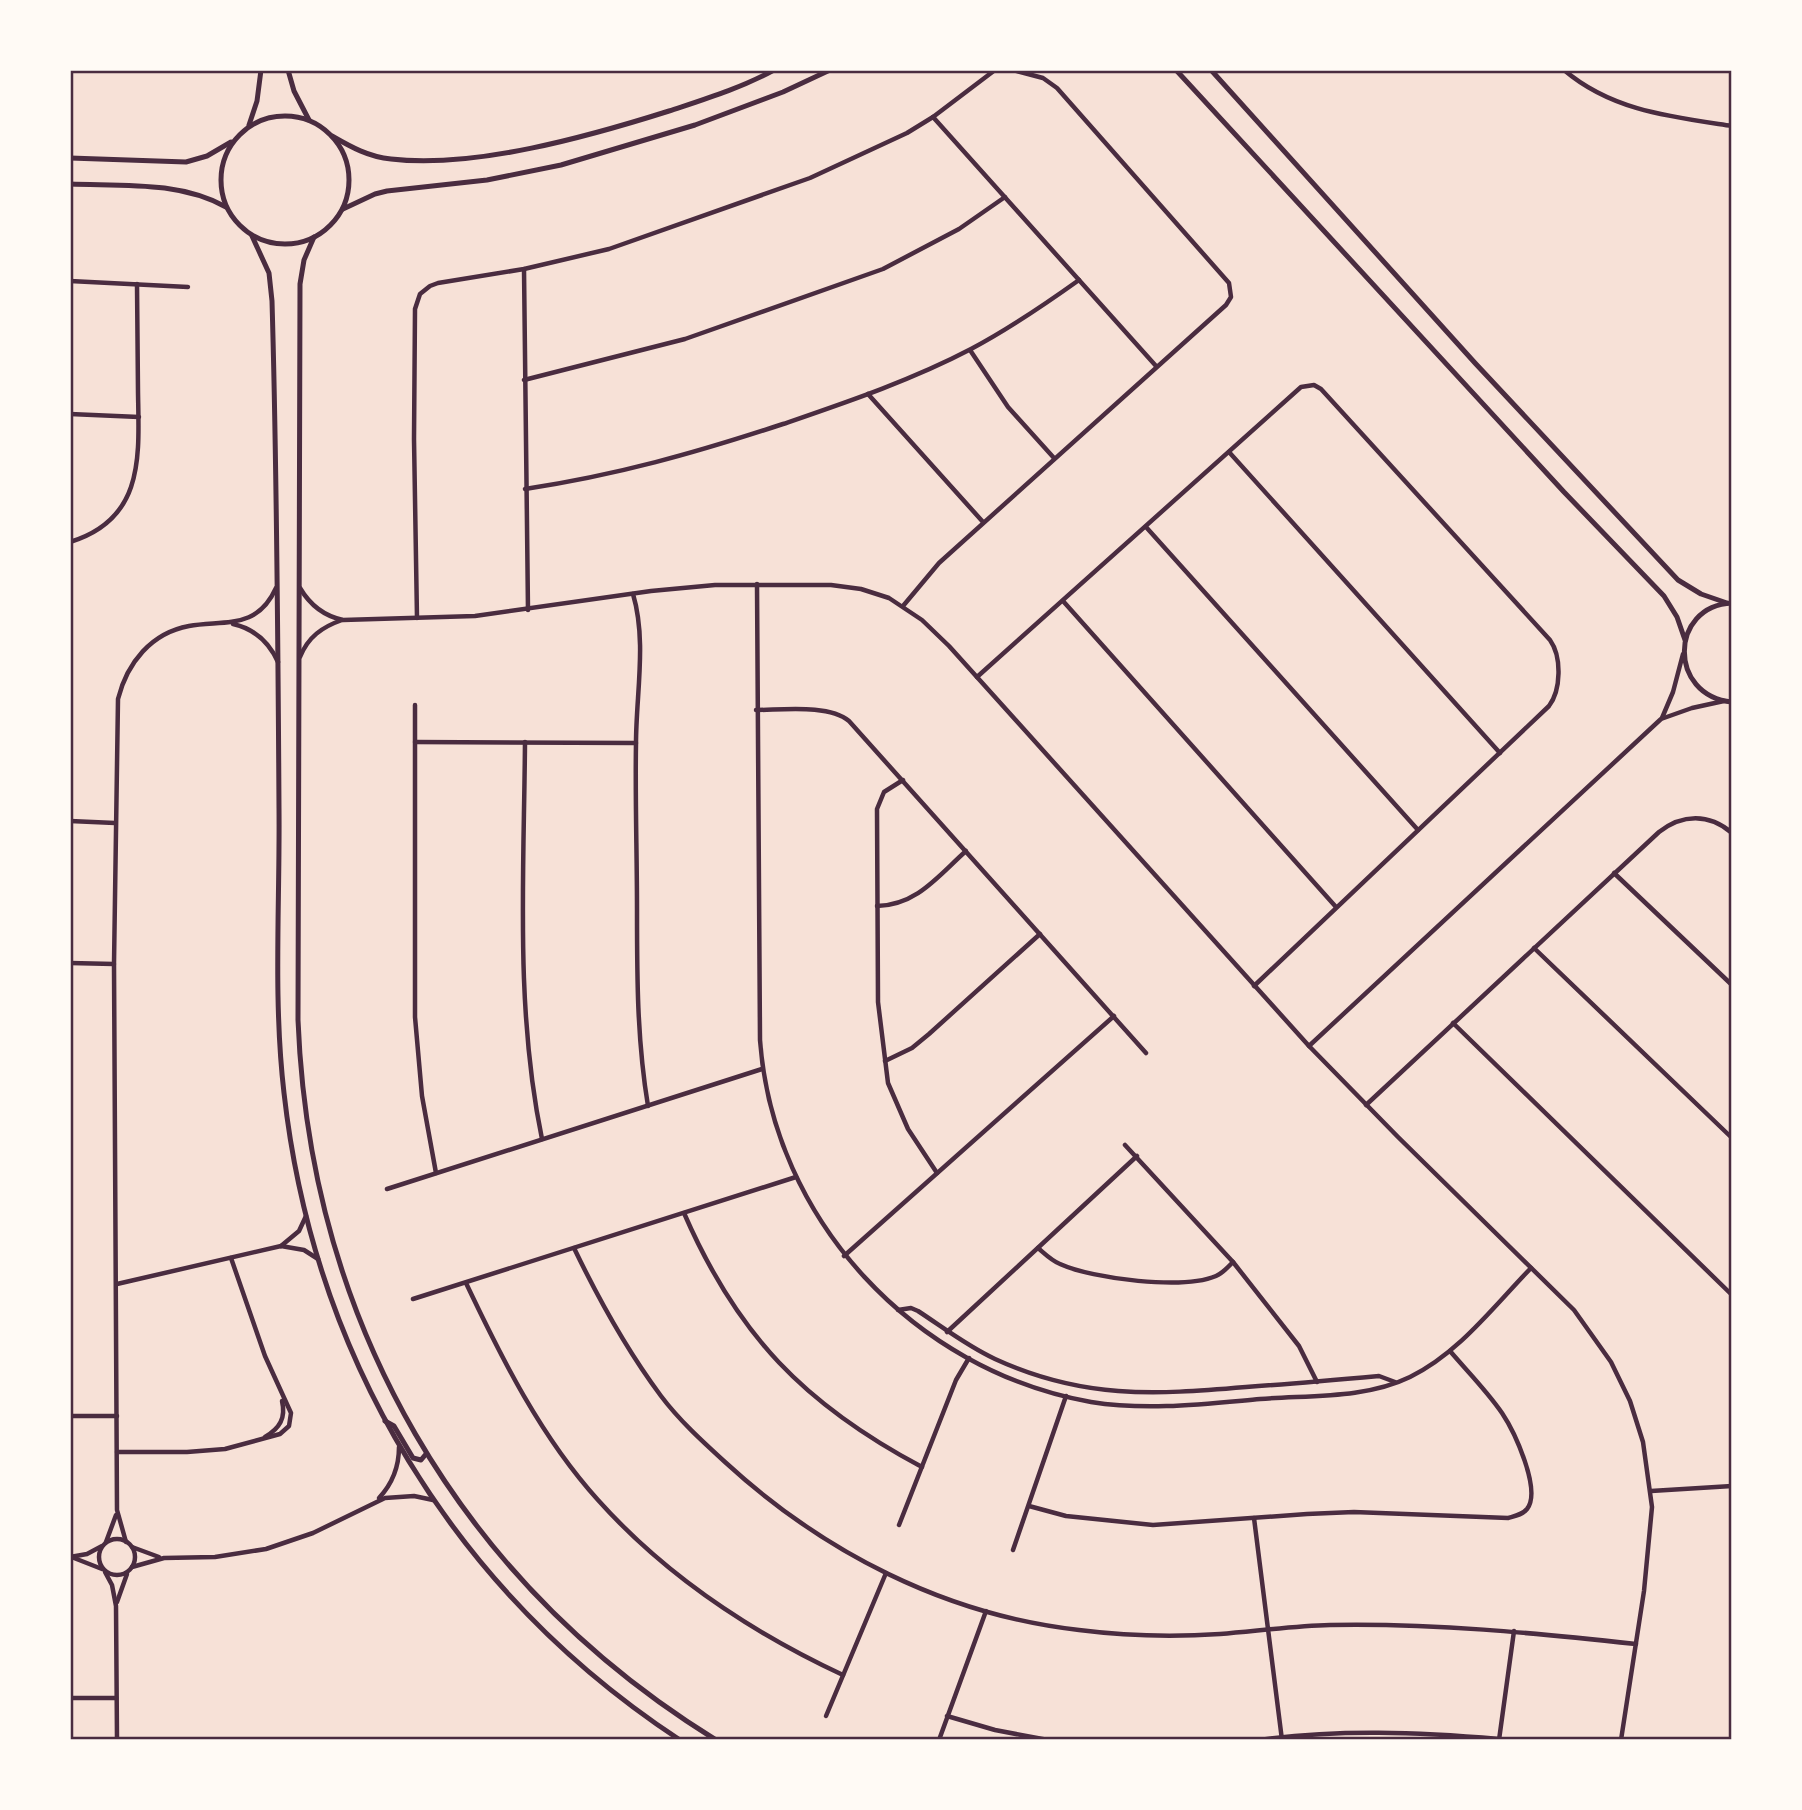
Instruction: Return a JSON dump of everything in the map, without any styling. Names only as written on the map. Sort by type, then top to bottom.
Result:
[{"type":"street","points":[[249,126],[257,101],[261,70]]},
{"type":"street","points":[[288,70],[294,91],[309,120]]},
{"type":"street","points":[[70,158],[187,162],[206,156],[234,140],[260,120],[284,115],[309,120],[359,151],[389,159],[457,158],[491,154],[576,138],[627,124],[715,96],[774,70]]},
{"type":"street","points":[[342,209],[387,191],[512,176],[585,159],[695,125],[783,92],[830,70]]},
{"type":"street","points":[[417,618],[415,304],[424,290],[438,283],[524,269],[609,248],[770,194],[892,141],[933,117],[995,70]]},
{"type":"street","points":[[903,606],[939,563],[1226,305],[1231,297],[1229,283],[1057,88],[1037,75],[1013,70]]},
{"type":"street","points":[[1176,70],[1481,402],[1664,596],[1677,617],[1685,640]]},
{"type":"street","points":[[1211,70],[1449,334],[1678,580],[1701,594],[1730,603]]},
{"type":"street","points":[[1564,70],[1588,88],[1625,106],[1732,125]]},
{"type":"street","points":[[933,117],[1156,366]]},
{"type":"street","points":[[234,140],[225,155],[220,173],[226,207],[233,218],[252,236],[264,241],[290,244],[314,237],[333,223],[342,209],[349,190],[349,171],[343,152],[332,136]]},
{"type":"street","points":[[70,184],[173,188],[206,197],[226,207]]},
{"type":"street","points":[[524,380],[685,339],[883,269],[959,229],[1005,197]]},
{"type":"street","points":[[252,236],[269,273],[272,301],[278,584],[281,1058],[288,1123],[306,1216],[318,1259],[347,1342],[385,1422],[433,1500],[484,1567],[547,1636],[601,1683],[680,1740]]},
{"type":"street","points":[[314,237],[304,260],[300,284],[298,1020],[308,1130],[330,1232],[354,1307],[388,1386],[426,1454],[482,1534],[555,1615],[634,1684],[716,1740]]},
{"type":"street","points":[[524,269],[528,610]]},
{"type":"street","points":[[525,489],[674,459],[868,394],[970,350],[1018,322],[1079,280]]},
{"type":"street","points":[[70,281],[188,287]]},
{"type":"street","points":[[70,542],[97,530],[110,520],[130,494],[138,462],[137,284]]},
{"type":"street","points":[[970,350],[1008,407],[1054,458]]},
{"type":"street","points":[[976,677],[1301,387],[1309,384],[1318,386],[1550,640],[1558,657],[1555,698],[1549,706],[1254,986]]},
{"type":"street","points":[[868,394],[983,522]]},
{"type":"street","points":[[70,414],[139,417]]},
{"type":"street","points":[[1229,452],[1500,753]]},
{"type":"street","points":[[1146,527],[1419,830]]},
{"type":"street","points":[[164,1558],[132,1548],[126,1542],[117,1510],[114,964],[116,713],[127,671],[146,648],[171,631],[242,621],[264,607],[278,584]]},
{"type":"street","points":[[298,584],[316,608],[333,618],[343,620],[475,616],[679,588],[757,584],[848,587],[876,593],[903,606],[922,620],[1310,1046],[1366,1105],[1574,1310],[1611,1362],[1637,1422],[1651,1491],[1649,1550],[1621,1740]]},
{"type":"street","points":[[757,584],[756,710],[762,1069],[769,1101],[796,1177],[815,1213],[844,1256],[897,1311],[931,1337],[1016,1380],[1066,1396],[1118,1405],[1171,1407],[1356,1392],[1396,1383],[1418,1373],[1450,1351],[1531,1268]]},
{"type":"street","points":[[633,594],[638,612],[639,634],[636,996],[640,1051],[649,1106]]},
{"type":"street","points":[[1063,601],[1336,907]]},
{"type":"street","points":[[1661,719],[1678,678],[1685,640],[1690,629],[1705,612],[1730,603]]},
{"type":"street","points":[[299,662],[311,638],[325,627],[343,620]]},
{"type":"street","points":[[229,624],[254,632],[264,640],[278,662]]},
{"type":"street","points":[[1684,649],[1685,661],[1694,683],[1713,697],[1732,702]]},
{"type":"street","points":[[1310,1046],[1661,719],[1724,701]]},
{"type":"street","points":[[415,705],[415,1017],[422,1096],[436,1173]]},
{"type":"street","points":[[756,710],[826,711],[842,715],[1146,1053]]},
{"type":"street","points":[[415,741],[636,743]]},
{"type":"street","points":[[525,742],[524,1003],[530,1072],[542,1139]]},
{"type":"street","points":[[903,780],[884,792],[878,803],[878,1002],[888,1083],[908,1129],[937,1173]]},
{"type":"street","points":[[1366,1105],[1659,832],[1679,820],[1703,818],[1714,821],[1732,833]]},
{"type":"street","points":[[70,821],[116,823]]},
{"type":"street","points":[[877,906],[909,900],[966,851]]},
{"type":"street","points":[[1614,873],[1732,985]]},
{"type":"street","points":[[886,1061],[905,1052],[929,1034],[1041,934]]},
{"type":"street","points":[[1534,948],[1732,1138]]},
{"type":"street","points":[[70,962],[114,964]]},
{"type":"street","points":[[844,1256],[1114,1016]]},
{"type":"street","points":[[1453,1023],[1732,1294]]},
{"type":"street","points":[[387,1189],[762,1069]]},
{"type":"street","points":[[1125,1145],[1233,1262],[1299,1346],[1317,1382]]},
{"type":"street","points":[[947,1332],[1137,1156]]},
{"type":"street","points":[[413,1300],[796,1177]]},
{"type":"street","points":[[684,1213],[720,1285],[750,1329],[784,1370],[863,1434],[922,1467]]},
{"type":"street","points":[[117,1284],[281,1246],[294,1237],[306,1216]]},
{"type":"street","points":[[281,1246],[304,1250],[318,1259]]},
{"type":"street","points":[[575,1248],[606,1312],[629,1350],[685,1424],[747,1483],[826,1541],[923,1590],[986,1611],[1076,1630],[1122,1634],[1220,1634],[1329,1625],[1442,1626],[1636,1644]]},
{"type":"street","points":[[1038,1248],[1058,1263],[1074,1269],[1133,1280],[1203,1279],[1224,1271],[1233,1262]]},
{"type":"street","points":[[117,1452],[206,1451],[234,1447],[261,1440],[276,1430],[282,1422],[284,1412],[281,1394],[261,1346],[231,1258]]},
{"type":"street","points":[[466,1283],[505,1363],[534,1413],[598,1500],[655,1557],[700,1592],[748,1626],[843,1675]]},
{"type":"street","points":[[897,1311],[911,1308],[997,1360],[1036,1375],[1074,1386],[1113,1392],[1172,1394],[1379,1376],[1396,1383]]},
{"type":"street","points":[[1029,1506],[1066,1516],[1153,1525],[1354,1513],[1508,1518],[1518,1516],[1526,1511],[1530,1503],[1530,1485],[1512,1430],[1490,1398],[1450,1351]]},
{"type":"street","points":[[899,1525],[956,1380],[969,1358]]},
{"type":"street","points":[[1013,1550],[1066,1396]]},
{"type":"street","points":[[70,1416],[117,1416]]},
{"type":"street","points":[[385,1422],[394,1426],[413,1458],[421,1460],[426,1454]]},
{"type":"street","points":[[376,1501],[395,1473],[399,1447]]},
{"type":"street","points":[[1651,1491],[1732,1486]]},
{"type":"street","points":[[70,1557],[115,1576],[164,1558],[215,1557],[266,1549],[313,1533],[376,1501],[404,1495],[433,1500]]},
{"type":"street","points":[[117,1510],[98,1554],[112,1585],[117,1606]]},
{"type":"street","points":[[1254,1518],[1282,1738]]},
{"type":"street","points":[[70,1557],[87,1554],[114,1539],[126,1542]]},
{"type":"street","points":[[117,1740],[117,1606],[121,1588],[135,1558],[132,1548]]},
{"type":"street","points":[[826,1716],[886,1573]]},
{"type":"street","points":[[939,1740],[986,1611]]},
{"type":"street","points":[[1258,1740],[1380,1732],[1499,1740],[1514,1631]]},
{"type":"street","points":[[70,1698],[117,1698]]},
{"type":"street","points":[[947,1716],[995,1730],[1048,1740]]}]
